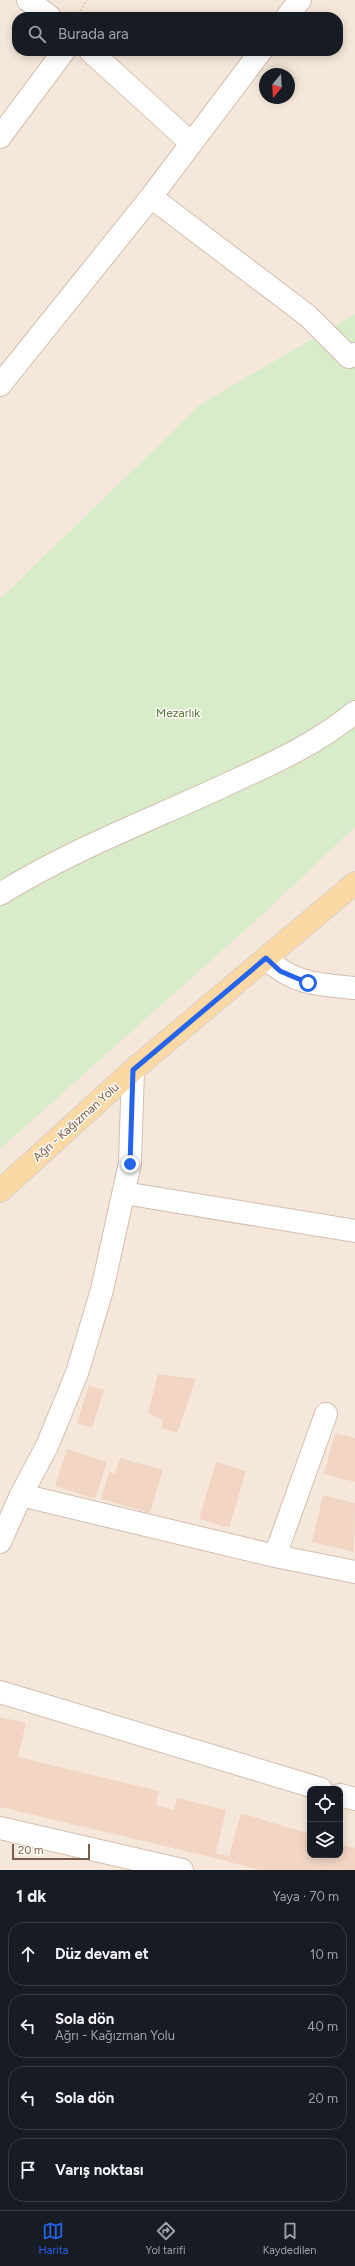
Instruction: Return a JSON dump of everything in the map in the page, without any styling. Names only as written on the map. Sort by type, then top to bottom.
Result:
[{"type":"main road","name":"Ağrı - Kağızman Yolu","points":[[0,1191],[133,1070],[355,882]]},
{"type":"street","points":[[28,0],[44,12]]},
{"type":"street","points":[[291,12],[300,0]]},
{"type":"street","points":[[0,137],[60,56]]},
{"type":"street","points":[[95,56],[191,143]]},
{"type":"street","points":[[0,385],[151,197],[257,56]]},
{"type":"street","points":[[151,197],[308,316],[349,357],[355,354]]},
{"type":"street","points":[[0,894],[86,847],[276,762],[312,742],[355,712]]},
{"type":"street","points":[[266,958],[280,971],[308,983],[355,988]]},
{"type":"street","points":[[0,1542],[21,1495],[47,1446],[77,1373],[102,1290],[130,1164],[133,1070]]},
{"type":"street","points":[[124,1193],[355,1231]]},
{"type":"street","points":[[275,1556],[326,1414]]},
{"type":"street","points":[[21,1495],[275,1556],[355,1572]]},
{"type":"street","points":[[0,1692],[311,1786]]},
{"type":"street","points":[[343,1796],[355,1799]]},
{"type":"street","points":[[0,1828],[182,1870]]},
{"type":"path","points":[[79,12],[87,0]]},
{"type":"shaded area","points":[[0,0],[355,0],[355,1870],[0,1870]]},
{"type":"green space","name":"Mezarlık","points":[[355,314],[355,827],[262,915],[0,1149],[0,599],[201,404]]},
{"type":"building","points":[[158,1374],[196,1379],[177,1433],[161,1428],[163,1420],[148,1413]]},
{"type":"building","points":[[89,1385],[104,1390],[92,1428],[77,1423]]},
{"type":"building","points":[[335,1433],[355,1438],[355,1482],[324,1474]]},
{"type":"building","points":[[67,1449],[107,1462],[95,1499],[55,1486]]},
{"type":"building","points":[[120,1458],[163,1470],[150,1513],[101,1499],[109,1472],[115,1474]]},
{"type":"building","points":[[216,1462],[246,1471],[229,1528],[199,1519]]},
{"type":"building","points":[[323,1495],[355,1503],[354,1552],[312,1542]]},
{"type":"building","points":[[0,1717],[26,1723],[18,1757],[159,1791],[156,1805],[174,1810],[177,1798],[226,1810],[216,1853],[229,1856],[241,1813],[307,1833],[307,1858],[343,1858],[343,1845],[355,1848],[355,1870],[259,1870],[215,1858],[0,1807]]},
{"type":"route","points":[[130,1164],[133,1070],[266,958],[280,971],[308,983]]}]
